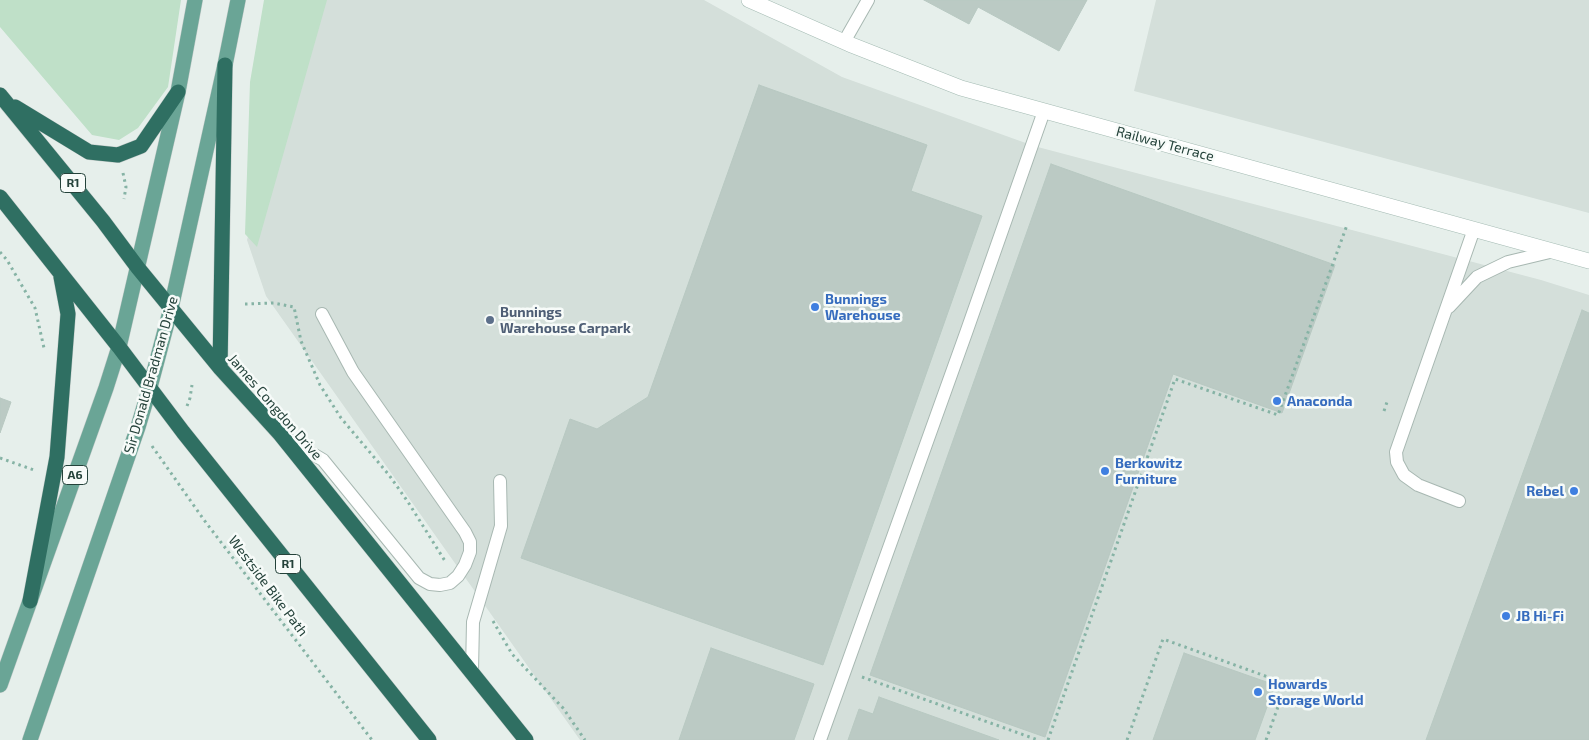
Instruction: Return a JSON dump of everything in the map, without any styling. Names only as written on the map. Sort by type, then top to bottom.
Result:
[{"type":"highway","points":[[220,368],[225,65]]},
{"type":"highway","points":[[3,98],[89,152],[118,156],[140,146],[178,92]]},
{"type":"highway","name":"James Congdon Drive","points":[[3,98],[103,221],[138,268],[220,368],[280,434],[526,740]]},
{"type":"highway","name":"R1","points":[[0,197],[119,347],[183,432],[429,740]]},
{"type":"highway","points":[[30,602],[57,457],[68,314],[61,273]]},
{"type":"main road","points":[[119,347],[178,92],[195,0]]},
{"type":"main road","name":"Sir Donald Bradman Drive","points":[[30,740],[132,445],[150,387],[171,308],[238,0]]},
{"type":"main road","name":"Railway Terrace","points":[[750,0],[844,42],[961,88],[1589,261]]},
{"type":"main road","name":"A6","points":[[0,685],[119,347]]},
{"type":"lane","points":[[844,42],[868,0]]},
{"type":"lane","points":[[820,740],[1044,111]]},
{"type":"lane","points":[[1459,501],[1418,485],[1404,475],[1397,462],[1396,452],[1474,230]]},
{"type":"lane","points":[[1446,310],[1477,277],[1508,262],[1554,251]]},
{"type":"lane","points":[[280,434],[323,460],[419,578],[430,584],[440,585],[450,583],[458,576],[470,552],[470,542],[465,532],[353,372],[322,314]]},
{"type":"lane","points":[[472,671],[473,622],[501,526],[500,481]]},
{"type":"path","points":[[123,171],[126,186],[124,199]]},
{"type":"path","points":[[1048,740],[1175,379],[1278,415],[1347,225]]},
{"type":"path","points":[[0,252],[7,260],[35,308],[44,355]]},
{"type":"path","points":[[244,304],[274,303],[294,307],[301,341],[320,385],[341,418],[390,475],[448,567]]},
{"type":"path","points":[[187,407],[192,385]]},
{"type":"path","points":[[1384,411],[1387,402]]},
{"type":"path","name":"Westside Bike Path","points":[[150,443],[204,520],[372,740]]},
{"type":"path","points":[[0,458],[54,476]]},
{"type":"path","points":[[490,614],[512,654],[563,708],[585,740]]},
{"type":"path","points":[[1126,740],[1163,639],[1268,677]]},
{"type":"path","points":[[845,671],[1038,740]]},
{"type":"path","points":[[1266,740],[1279,704]]},
{"type":"shaded area","points":[[314,0],[704,0],[842,77],[1034,146],[1541,280],[1589,295],[1589,740],[580,740],[266,296],[247,240]]},
{"type":"shaded area","points":[[1156,0],[1589,0],[1589,213],[1134,91]]},
{"type":"green space","points":[[0,0],[181,0],[168,87],[138,128],[119,140],[92,135],[0,27]]},
{"type":"green space","points":[[264,0],[327,0],[257,247],[245,234],[250,82]]},
{"type":"building","points":[[924,0],[1087,0],[1059,51],[978,7],[969,24]]},
{"type":"building","name":"Bunnings Warehouse","points":[[759,85],[927,145],[911,191],[982,216],[823,665],[521,558],[570,419],[597,429],[648,397]]},
{"type":"building","points":[[1051,164],[1335,265],[1282,413],[1173,374],[1045,737],[870,675]]},
{"type":"building","points":[[1582,310],[1589,313],[1589,740],[1426,740]]},
{"type":"building","points":[[0,398],[11,402],[0,433]]},
{"type":"building","points":[[711,648],[814,684],[794,740],[679,740]]},
{"type":"building","points":[[1184,653],[1275,685],[1255,740],[1153,740]]},
{"type":"building","points":[[879,697],[999,740],[848,740],[859,709],[873,714]]},
{"type":"place","name":"Bunnings Warehouse","points":[[815,307]]},
{"type":"place","name":"Bunnings Warehouse Carpark","points":[[490,320]]},
{"type":"place","name":"Anaconda","points":[[1277,401]]},
{"type":"place","name":"Berkowitz Furniture","points":[[1105,471]]},
{"type":"place","name":"Rebel","points":[[1574,491]]},
{"type":"place","name":"JB Hi-Fi","points":[[1506,616]]},
{"type":"place","name":"Howards Storage World","points":[[1258,692]]}]
